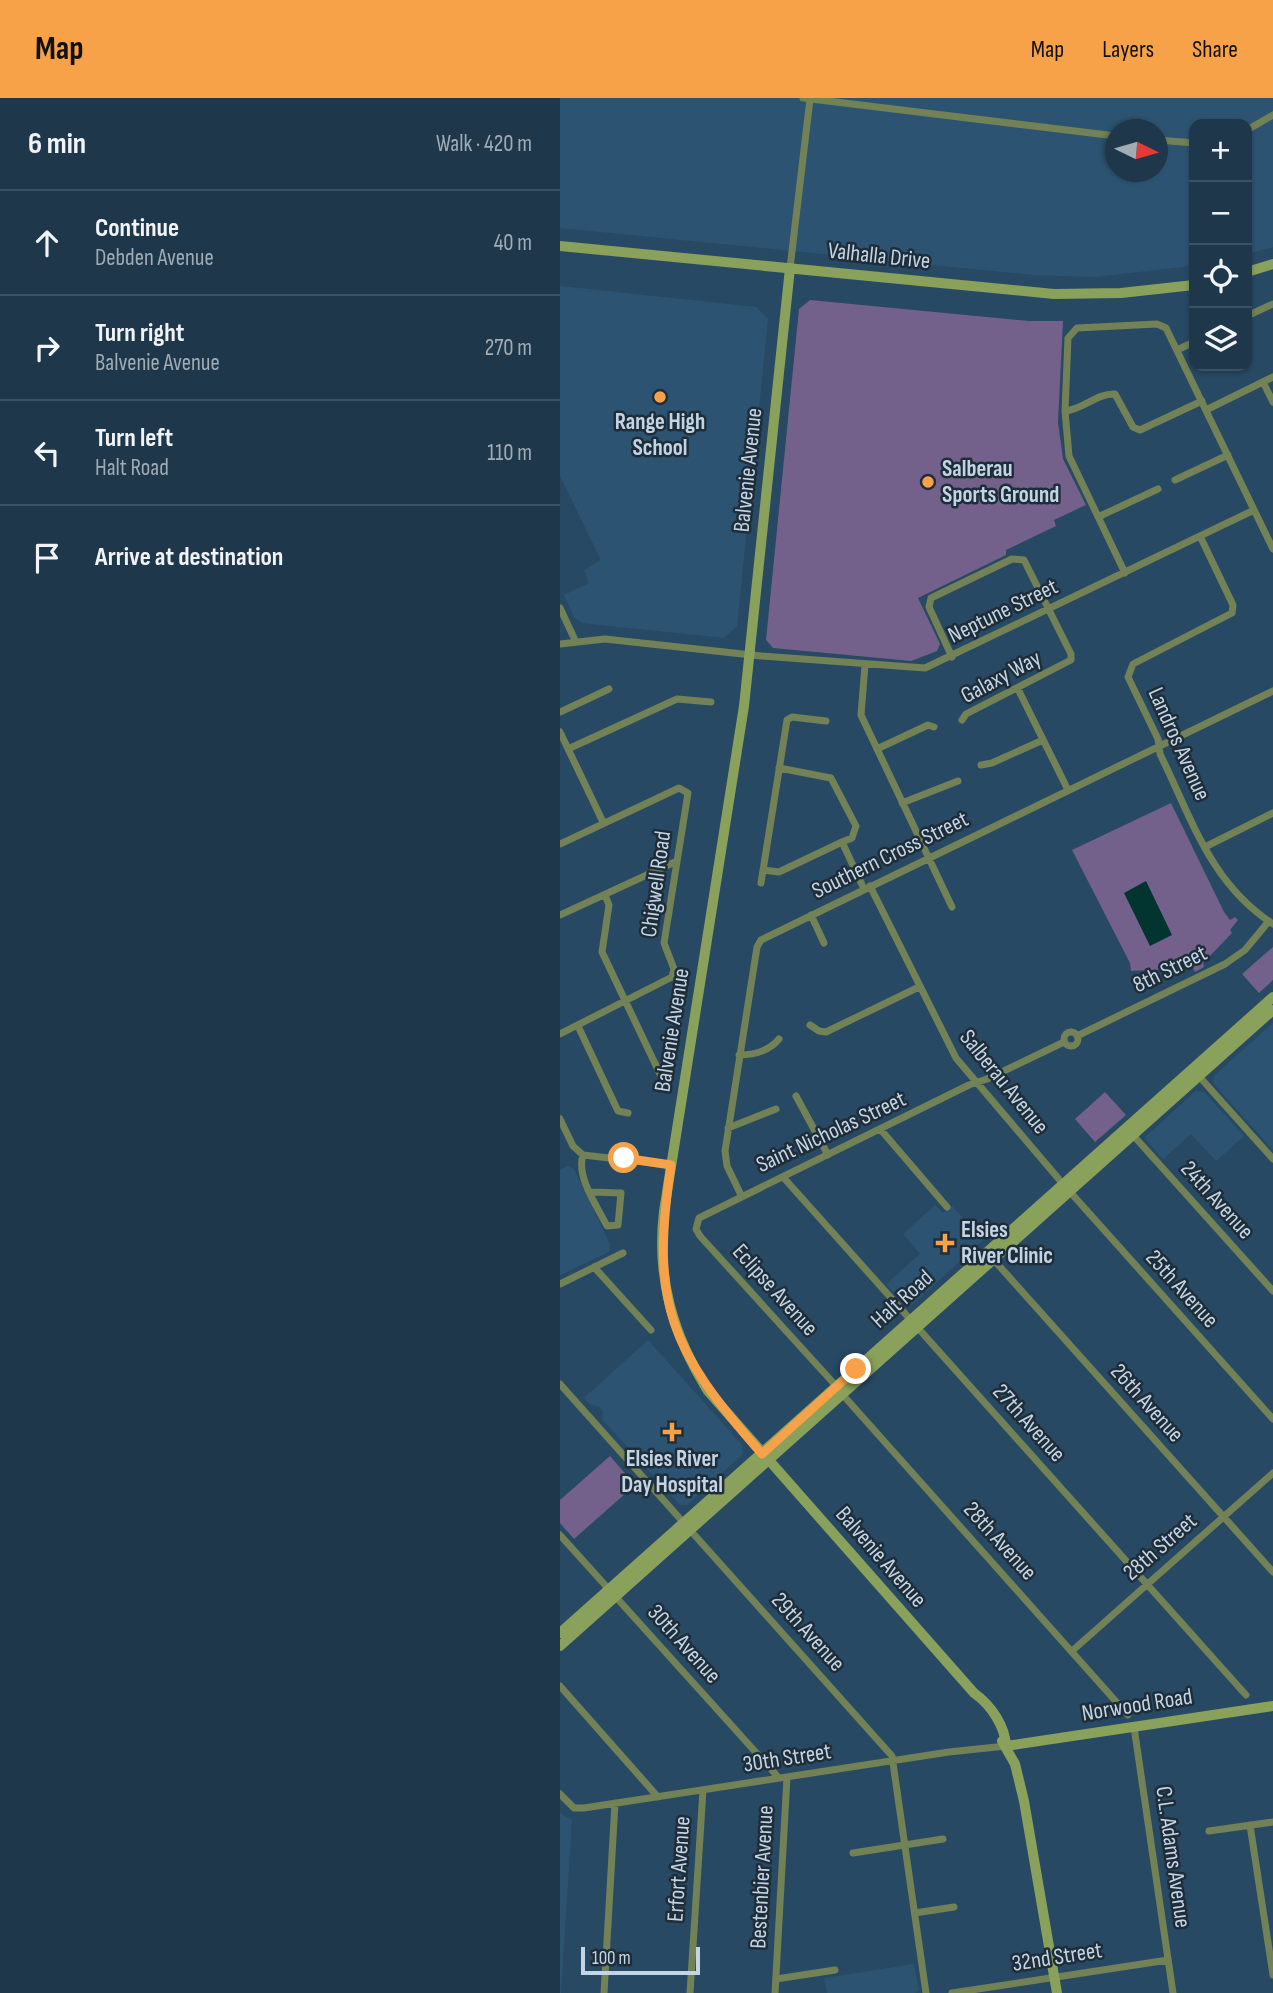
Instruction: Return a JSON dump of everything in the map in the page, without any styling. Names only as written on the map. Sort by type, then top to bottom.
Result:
[{"type":"street","points":[[803,98],[1105,135]]},
{"type":"street","points":[[790,268],[810,99]]},
{"type":"street","points":[[1252,127],[1273,115]]},
{"type":"street","points":[[1168,141],[1189,143]]},
{"type":"street","name":"Valhalla Drive","points":[[560,246],[1054,294],[1121,293],[1189,286]]},
{"type":"street","points":[[1252,270],[1273,264]]},
{"type":"street","name":"Balvenie Avenue","points":[[790,268],[750,654],[671,1165],[661,1251],[673,1323],[692,1365],[708,1391],[974,1693],[987,1704],[999,1723],[1024,1801],[1057,1993]]},
{"type":"street","points":[[1252,314],[1273,304]]},
{"type":"street","points":[[1125,573],[1071,461],[1065,411],[1068,338],[1074,329],[1160,324],[1168,331],[1273,549]]},
{"type":"street","points":[[1177,350],[1189,344]]},
{"type":"street","points":[[1206,410],[1273,377]]},
{"type":"street","points":[[1264,382],[1273,402]]},
{"type":"street","points":[[1065,411],[1115,394],[1133,427],[1140,430],[1202,401]]},
{"type":"street","points":[[1175,480],[1228,455]]},
{"type":"street","points":[[1098,517],[1158,489]]},
{"type":"street","name":"Neptune Street","points":[[560,643],[605,639],[920,669],[952,657],[1254,510]]},
{"type":"street","name":"Landros Avenue","points":[[1200,536],[1233,611],[1228,617],[1133,664],[1128,677],[1221,878],[1235,894],[1271,923]]},
{"type":"street","name":"Galaxy Way","points":[[952,657],[929,607],[933,596],[1019,558],[1026,562],[1071,654],[1071,660],[967,714],[962,720]]},
{"type":"street","points":[[560,608],[575,640]]},
{"type":"street","points":[[864,665],[861,715],[952,906]]},
{"type":"street","points":[[560,712],[609,689]]},
{"type":"street","points":[[1018,689],[1068,790]]},
{"type":"street","name":"Southern Cross Street","points":[[741,1195],[725,1158],[728,1128],[758,947],[768,936],[1273,691]]},
{"type":"street","points":[[568,749],[677,699],[711,702]]},
{"type":"street","points":[[761,883],[787,720],[792,717],[826,720]]},
{"type":"street","points":[[877,749],[928,725],[934,727]]},
{"type":"street","points":[[560,732],[603,822],[560,844]]},
{"type":"street","points":[[981,765],[992,763],[1043,740]]},
{"type":"street","points":[[763,870],[779,872],[852,838],[856,826],[831,778],[779,768]]},
{"type":"street","points":[[902,803],[958,780]]},
{"type":"street","name":"Chigwell Road","points":[[560,1034],[668,982],[673,975],[673,966],[664,945],[688,793],[679,788],[603,822]]},
{"type":"street","points":[[1205,847],[1273,813]]},
{"type":"street","name":"Salberau Avenue","points":[[842,842],[950,1049],[1066,1187]]},
{"type":"street","points":[[560,915],[677,861]]},
{"type":"street","points":[[604,895],[609,905],[602,952],[660,1074]]},
{"type":"street","points":[[811,915],[824,943]]},
{"type":"street","name":"8th Street","points":[[977,1082],[1064,1042],[1066,1034],[1077,1036],[1225,964],[1245,950],[1271,923]]},
{"type":"street","points":[[810,1025],[826,1032],[919,987]]},
{"type":"street","name":"Halt Road","points":[[914,1323],[993,1259],[1066,1187],[1132,1134],[1273,997]]},
{"type":"street","name":"Halt Road","points":[[560,1646],[612,1593],[1066,1187],[1195,1072],[1273,1010]]},
{"type":"street","points":[[578,1026],[618,1111],[628,1113]]},
{"type":"street","points":[[739,1055],[751,1055],[772,1047],[779,1040]]},
{"type":"street","points":[[1195,1072],[1273,1159]]},
{"type":"street","name":"Saint Nicholas Street","points":[[702,1216],[977,1082]]},
{"type":"street","points":[[796,1097],[828,1155]]},
{"type":"street","points":[[728,1128],[776,1110]]},
{"type":"street","points":[[560,1119],[573,1146],[583,1155],[671,1165]]},
{"type":"street","points":[[881,1130],[947,1207]]},
{"type":"street","name":"24th Avenue","points":[[1132,1134],[1273,1291]]},
{"type":"street","points":[[583,1155],[582,1170],[591,1192],[607,1226],[618,1225],[621,1194],[591,1192]]},
{"type":"street","name":"27th Avenue","points":[[783,1177],[1246,1695]]},
{"type":"street","name":"25th Avenue","points":[[1066,1187],[1273,1419]]},
{"type":"street","name":"Eclipse Avenue","points":[[702,1216],[696,1229],[700,1236],[839,1390]]},
{"type":"street","points":[[560,1284],[623,1252]]},
{"type":"street","name":"26th Avenue","points":[[993,1259],[1273,1572]]},
{"type":"street","points":[[594,1267],[650,1330]]},
{"type":"street","name":"29th Avenue","points":[[560,1384],[892,1756],[892,1762]]},
{"type":"street","name":"28th Avenue","points":[[839,1390],[1128,1715]]},
{"type":"street","name":"28th Street","points":[[1072,1651],[1273,1473]]},
{"type":"street","name":"30th Avenue","points":[[560,1535],[783,1778]]},
{"type":"street","name":"Halt Road","points":[[560,1633],[612,1593]]},
{"type":"street","points":[[560,1686],[658,1797]]},
{"type":"street","name":"Norwood Road","points":[[1006,1746],[1273,1706]]},
{"type":"street","name":"C.L. Adams Avenue","points":[[1134,1727],[1173,1993]]},
{"type":"street","name":"30th Street","points":[[560,1794],[575,1808],[1006,1746]]},
{"type":"street","points":[[892,1762],[926,1993]]},
{"type":"street","name":"Bestenbier Avenue","points":[[775,1993],[783,1778]]},
{"type":"street","name":"Erfort Avenue","points":[[690,1993],[703,1790]]},
{"type":"street","points":[[604,1993],[615,1803]]},
{"type":"street","points":[[1209,1831],[1273,1822]]},
{"type":"street","points":[[1250,1825],[1273,1975]]},
{"type":"street","points":[[853,1853],[943,1839]]},
{"type":"street","points":[[915,1913],[954,1907]]},
{"type":"street","name":"32nd Street","points":[[952,1993],[1168,1960]]},
{"type":"street","name":"Bestenbier Avenue","points":[[776,1979],[835,1970]]},
{"type":"shaded area","points":[[560,98],[1273,98],[1273,247],[1252,253],[1252,119],[1189,119],[1189,266],[1094,277],[1034,275],[560,228]]},
{"type":"shaded area","name":"Range High School","points":[[560,286],[756,307],[768,319],[737,626],[724,638],[582,623],[574,617],[564,595],[589,583],[584,570],[601,560],[560,476]]},
{"type":"shaded area","name":"Salberau Sports Ground","points":[[810,300],[1029,321],[1063,321],[1058,422],[1063,459],[1086,505],[1054,520],[1056,526],[1006,550],[1006,555],[918,598],[940,644],[937,651],[911,661],[773,648],[766,640],[799,309]]},
{"type":"shaded area","points":[[1171,803],[1224,912],[1230,920],[1235,917],[1238,920],[1230,930],[1232,933],[1203,963],[1204,967],[1195,972],[1193,968],[1131,971],[1130,963],[1072,850]]},
{"type":"shaded area","points":[[1146,881],[1172,935],[1150,946],[1124,893]]},
{"type":"shaded area","points":[[1273,947],[1273,980],[1259,993],[1242,974]]},
{"type":"shaded area","points":[[1273,1023],[1273,1150],[1213,1083],[1215,1075]]},
{"type":"shaded area","points":[[1196,1091],[1204,1092],[1244,1136],[1216,1161],[1191,1134],[1163,1159],[1144,1138]]},
{"type":"shaded area","points":[[1105,1092],[1126,1115],[1095,1142],[1075,1119]]},
{"type":"shaded area","points":[[567,1166],[574,1169],[610,1244],[609,1252],[560,1275],[560,1170]]},
{"type":"shaded area","name":"Elsies River Clinic","points":[[935,1205],[943,1213],[952,1206],[983,1240],[912,1305],[904,1304],[886,1284],[920,1254],[903,1234]]},
{"type":"shaded area","name":"Elsies River Day Hospital","points":[[648,1340],[742,1445],[743,1454],[687,1505],[680,1505],[602,1419],[603,1411],[599,1406],[591,1405],[584,1398]]},
{"type":"shaded area","points":[[610,1456],[635,1485],[574,1539],[560,1523],[560,1500]]},
{"type":"shaded area","points":[[560,1813],[572,1820],[561,1993],[560,1993]]},
{"type":"shaded area","points":[[914,1964],[919,1990],[915,1993],[827,1993],[824,1978]]},
{"type":"place","name":"Range High School","points":[[660,397]]},
{"type":"place","name":"Salberau Sports Ground","points":[[928,482]]},
{"type":"place","name":"Elsies River Clinic","points":[[945,1243]]},
{"type":"place","name":"Elsies River Day Hospital","points":[[672,1432]]},
{"type":"route","points":[[624,1158],[671,1165],[661,1242],[662,1272],[673,1323],[692,1365],[708,1391],[762,1454],[856,1369]]}]
